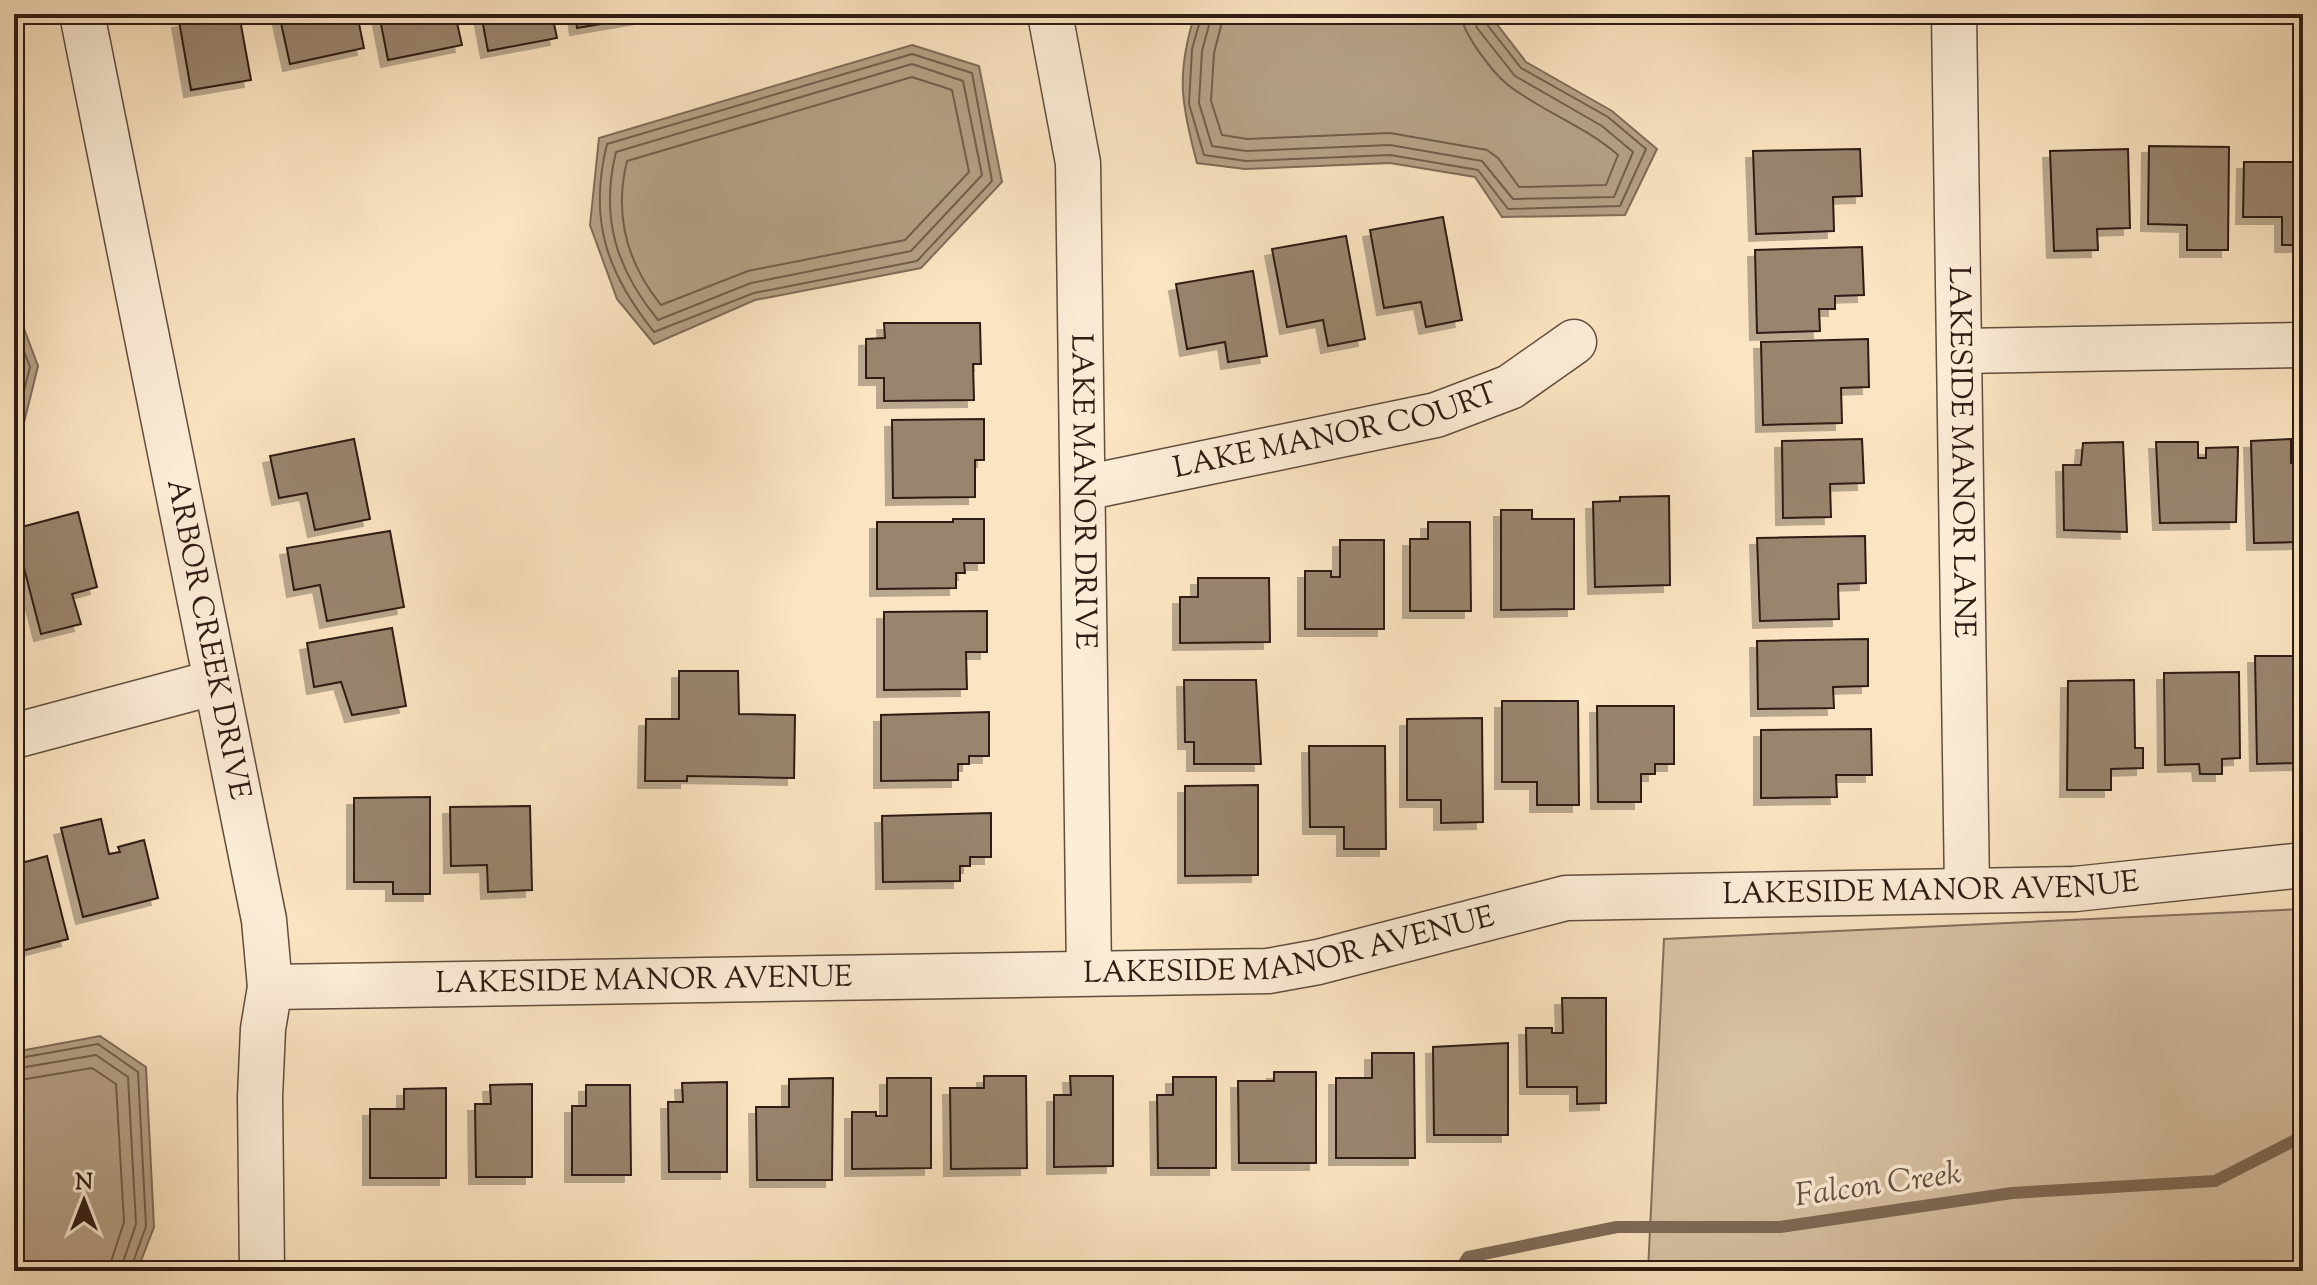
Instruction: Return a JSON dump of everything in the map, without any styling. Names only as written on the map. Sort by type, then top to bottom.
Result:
[{"type":"street","name":"ARBOR CREEK DRIVE","points":[[82,14],[264,920],[270,987],[263,1029],[260,1097],[262,1271]]},
{"type":"street","name":"LAKE MANOR DRIVE","points":[[1050,14],[1078,163],[1089,973]]},
{"type":"street","name":"LAKESIDE MANOR LANE","points":[[1954,14],[1967,889]]},
{"type":"street","name":"LAKE MANOR COURT","points":[[1084,488],[1436,415],[1510,387],[1574,342]]},
{"type":"street","points":[[1961,351],[2303,345]]},
{"type":"street","points":[[14,736],[216,682]]},
{"type":"street","name":"LAKESIDE MANOR AVENUE","points":[[270,987],[1268,971],[1318,962],[1566,898],[2075,889],[2303,865]]},
{"type":"shaded area","points":[[2303,909],[2303,1271],[1648,1271],[1664,939]]},
{"type":"water","points":[[1195,14],[1489,14],[1526,62],[1612,111],[1657,149],[1625,215],[1502,217],[1475,177],[1390,163],[1245,169],[1197,163],[1187,123],[1183,88],[1185,54]]},
{"type":"water","points":[[912,45],[979,66],[1002,182],[921,268],[755,300],[654,344],[617,299],[590,225],[599,138]]},
{"type":"water","points":[[14,302],[38,366],[14,463]]},
{"type":"water","points":[[100,1036],[146,1067],[154,1227],[137,1271],[14,1271],[14,1052]]},
{"type":"building","points":[[193,14],[239,14],[251,80],[191,90],[179,21],[194,18]]},
{"type":"building","points":[[279,14],[357,14],[364,48],[290,64]]},
{"type":"building","points":[[379,14],[455,14],[462,45],[388,60]]},
{"type":"building","points":[[481,14],[552,14],[557,38],[488,51]]},
{"type":"building","points":[[575,14],[652,14],[653,15],[577,28]]},
{"type":"building","points":[[2149,146],[2229,147],[2228,250],[2187,250],[2187,225],[2148,224]]},
{"type":"building","points":[[1860,149],[1862,196],[1833,197],[1834,231],[1756,234],[1753,151]]},
{"type":"building","points":[[2128,149],[2130,228],[2097,229],[2098,250],[2054,251],[2050,151]]},
{"type":"building","points":[[2244,162],[2303,162],[2303,245],[2282,245],[2282,217],[2243,217]]},
{"type":"building","points":[[1443,217],[1462,320],[1426,327],[1421,302],[1384,308],[1370,230]]},
{"type":"building","points":[[1346,236],[1365,339],[1328,346],[1323,320],[1287,327],[1272,249]]},
{"type":"building","points":[[1862,247],[1864,295],[1835,296],[1835,309],[1819,309],[1820,331],[1757,333],[1755,250]]},
{"type":"building","points":[[1253,271],[1267,356],[1228,362],[1225,342],[1187,349],[1176,284]]},
{"type":"building","points":[[884,323],[980,323],[981,364],[973,364],[974,400],[884,401],[884,378],[866,378],[866,339],[885,338]]},
{"type":"building","points":[[1868,339],[1869,387],[1841,388],[1842,423],[1763,425],[1761,342]]},
{"type":"building","points":[[984,419],[984,460],[975,460],[975,497],[893,498],[892,420]]},
{"type":"building","points":[[354,439],[370,519],[315,530],[307,493],[279,498],[270,456]]},
{"type":"building","points":[[1862,439],[1864,483],[1830,484],[1831,517],[1783,518],[1782,441]]},
{"type":"building","points":[[2291,439],[2291,463],[2303,463],[2303,542],[2254,543],[2251,441]]},
{"type":"building","points":[[2123,442],[2127,532],[2064,530],[2063,465],[2081,465],[2083,443]]},
{"type":"building","points":[[2156,442],[2198,442],[2198,458],[2206,458],[2206,448],[2238,447],[2236,522],[2160,523]]},
{"type":"building","points":[[1669,496],[1670,585],[1595,587],[1593,502],[1620,501],[1620,497]]},
{"type":"building","points":[[1501,510],[1532,510],[1532,519],[1574,519],[1574,609],[1501,610]]},
{"type":"building","points":[[78,512],[97,587],[72,594],[81,624],[41,634],[14,529]]},
{"type":"building","points":[[953,519],[984,519],[984,563],[964,563],[965,573],[956,573],[956,588],[877,589],[877,522],[953,522]]},
{"type":"building","points":[[1428,522],[1470,522],[1471,611],[1410,611],[1410,539],[1428,539]]},
{"type":"building","points":[[390,531],[404,607],[327,621],[320,585],[294,590],[287,548]]},
{"type":"building","points":[[1865,536],[1866,583],[1838,584],[1839,619],[1760,621],[1757,538]]},
{"type":"building","points":[[1340,540],[1384,540],[1384,629],[1305,629],[1305,571],[1331,571],[1331,577],[1340,577]]},
{"type":"building","points":[[1198,578],[1269,578],[1270,642],[1180,643],[1180,597],[1198,597]]},
{"type":"building","points":[[987,611],[987,652],[966,652],[967,689],[884,690],[884,612]]},
{"type":"building","points":[[392,628],[406,706],[352,715],[341,682],[314,687],[307,643]]},
{"type":"building","points":[[1868,639],[1868,686],[1833,687],[1834,708],[1758,709],[1757,641]]},
{"type":"building","points":[[2255,656],[2303,656],[2301,763],[2257,764]]},
{"type":"building","points":[[679,671],[738,671],[739,714],[795,715],[794,778],[687,776],[687,781],[645,781],[646,719],[679,719]]},
{"type":"building","points":[[2239,672],[2240,758],[2222,759],[2222,774],[2200,774],[2199,764],[2165,765],[2164,673]]},
{"type":"building","points":[[1184,680],[1256,680],[1261,764],[1194,764],[1194,742],[1185,742]]},
{"type":"building","points":[[2134,680],[2135,748],[2143,748],[2143,768],[2111,769],[2111,790],[2067,790],[2068,681]]},
{"type":"building","points":[[1502,701],[1578,701],[1579,805],[1537,805],[1537,782],[1502,782]]},
{"type":"building","points":[[1597,706],[1674,706],[1674,764],[1655,764],[1655,774],[1641,774],[1641,802],[1598,802]]},
{"type":"building","points":[[989,712],[989,756],[969,756],[969,764],[958,764],[958,780],[881,781],[881,715]]},
{"type":"building","points":[[1482,718],[1483,822],[1441,823],[1441,800],[1407,800],[1407,719]]},
{"type":"building","points":[[1871,729],[1872,775],[1836,775],[1837,797],[1761,798],[1761,730]]},
{"type":"building","points":[[1309,746],[1385,746],[1386,849],[1344,849],[1344,827],[1310,827]]},
{"type":"building","points":[[1258,785],[1258,875],[1185,876],[1185,786]]},
{"type":"building","points":[[430,797],[430,894],[393,894],[393,882],[354,882],[354,798]]},
{"type":"building","points":[[530,806],[532,890],[488,892],[487,865],[451,866],[450,807]]},
{"type":"building","points":[[991,813],[991,857],[970,857],[970,866],[960,866],[960,881],[883,882],[882,816]]},
{"type":"building","points":[[101,819],[109,854],[120,852],[118,847],[144,840],[158,898],[83,917],[61,828]]},
{"type":"building","points":[[47,856],[68,939],[14,953],[14,865]]},
{"type":"building","points":[[1562,998],[1606,998],[1606,1103],[1577,1104],[1577,1087],[1527,1087],[1526,1028],[1552,1028],[1552,1033],[1563,1033]]},
{"type":"building","points":[[1508,1043],[1508,1135],[1434,1135],[1433,1047]]},
{"type":"building","points":[[1372,1053],[1414,1053],[1415,1158],[1336,1158],[1336,1078],[1372,1078]]},
{"type":"building","points":[[1274,1072],[1316,1072],[1316,1163],[1239,1163],[1238,1081],[1274,1081]]},
{"type":"building","points":[[984,1076],[1026,1076],[1027,1168],[951,1169],[950,1088],[984,1088]]},
{"type":"building","points":[[1070,1076],[1113,1076],[1113,1166],[1054,1167],[1054,1095],[1071,1095]]},
{"type":"building","points":[[1173,1077],[1216,1077],[1216,1168],[1158,1168],[1157,1095],[1173,1095]]},
{"type":"building","points":[[833,1078],[832,1180],[757,1180],[756,1107],[789,1107],[789,1079]]},
{"type":"building","points":[[887,1078],[931,1078],[931,1168],[852,1169],[852,1112],[876,1112],[876,1116],[887,1116]]},
{"type":"building","points":[[727,1082],[727,1172],[669,1172],[668,1102],[683,1102],[682,1083]]},
{"type":"building","points":[[532,1084],[532,1177],[476,1177],[475,1104],[491,1104],[490,1085]]},
{"type":"building","points":[[586,1085],[630,1085],[631,1175],[572,1175],[572,1106],[586,1106]]},
{"type":"building","points":[[446,1088],[446,1178],[370,1178],[370,1109],[404,1109],[404,1089]]},
{"type":"waterway","name":"Falcon Creek","points":[[1459,1271],[1468,1257],[1617,1227],[1780,1227],[2012,1193],[2215,1181],[2303,1136]]}]
